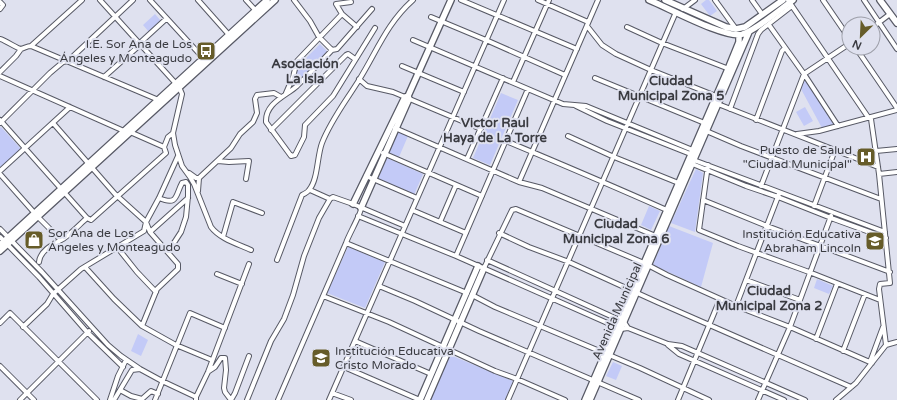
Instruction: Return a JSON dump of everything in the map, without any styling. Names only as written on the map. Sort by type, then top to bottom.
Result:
[{"type":"street","points":[[31,46],[82,0]]},
{"type":"street","points":[[100,0],[178,85],[182,94],[173,139],[182,166],[194,177],[199,178]]},
{"type":"street","points":[[133,0],[68,61],[63,62],[50,73],[34,91],[0,122],[26,148],[89,220],[118,197],[166,152],[164,147],[168,137],[173,133]]},
{"type":"street","points":[[150,0],[205,60]]},
{"type":"street","points":[[198,0],[231,36]]},
{"type":"street","points":[[246,0],[257,12]]},
{"type":"street","points":[[0,251],[5,241],[36,215],[127,132],[257,12],[267,0]]},
{"type":"street","points":[[257,12],[275,0]]},
{"type":"street","points":[[294,0],[310,21],[319,37],[332,50]]},
{"type":"street","points":[[277,260],[302,195],[310,190],[314,180],[322,144],[339,110],[389,27],[401,10],[414,0]]},
{"type":"street","points":[[353,204],[379,151],[393,128],[451,0]]},
{"type":"street","points":[[461,0],[576,50]]},
{"type":"street","points":[[329,400],[504,0]]},
{"type":"street","points":[[538,0],[548,2],[588,24],[602,44],[616,54],[716,96],[718,104],[878,167]]},
{"type":"street","points":[[519,182],[598,0]]},
{"type":"street","points":[[649,0],[721,31],[739,36],[749,32],[791,2]]},
{"type":"street","points":[[665,0],[726,27],[736,29],[745,27],[783,0]]},
{"type":"street","points":[[683,8],[695,0]]},
{"type":"street","points":[[715,0],[736,29]]},
{"type":"street","points":[[752,0],[762,14]]},
{"type":"street","points":[[823,0],[841,26]]},
{"type":"street","points":[[864,0],[875,16]]},
{"type":"street","points":[[880,0],[897,23]]},
{"type":"street","points":[[0,2],[2,5],[0,9]]},
{"type":"street","points":[[351,2],[336,4],[342,14],[357,27]]},
{"type":"street","points":[[513,82],[548,2]]},
{"type":"street","points":[[730,109],[758,34],[791,2]]},
{"type":"street","points":[[791,2],[828,59],[868,117],[871,119],[890,272],[890,283],[880,284],[879,289],[886,345]]},
{"type":"street","points":[[372,9],[337,49],[332,50],[296,87],[281,97],[272,106],[267,115],[266,122],[291,156],[295,155],[304,137],[305,125],[333,96],[375,28]]},
{"type":"street","points":[[508,400],[676,12]]},
{"type":"street","points":[[286,94],[293,77],[297,61],[342,14]]},
{"type":"street","points":[[881,21],[890,14]]},
{"type":"street","points":[[430,18],[486,40],[566,75]]},
{"type":"street","points":[[104,77],[166,19]]},
{"type":"street","points":[[768,25],[804,74],[838,126]]},
{"type":"street","points":[[881,25],[897,49]]},
{"type":"street","points":[[627,27],[662,43],[731,70]]},
{"type":"street","name":"Avenida Municipal","points":[[584,400],[595,381],[704,130],[718,104],[731,70],[749,32]]},
{"type":"street","name":"Avenida Municipal","points":[[707,124],[716,96],[731,70],[739,42],[739,36]]},
{"type":"street","points":[[0,39],[10,42],[16,48],[21,49]]},
{"type":"street","points":[[413,40],[563,104],[586,106],[628,124],[693,157],[707,167],[746,186],[814,206],[886,232]]},
{"type":"street","points":[[160,101],[31,46],[21,49],[0,73],[34,91],[164,147]]},
{"type":"street","points":[[756,120],[782,51],[785,48]]},
{"type":"street","points":[[761,186],[804,74],[841,50]]},
{"type":"street","points":[[271,130],[346,55],[348,54],[355,59]]},
{"type":"street","points":[[795,134],[811,133],[897,109],[861,56]]},
{"type":"street","points":[[402,66],[464,92]]},
{"type":"street","points":[[467,159],[503,78]]},
{"type":"street","points":[[595,78],[707,124]]},
{"type":"street","points":[[359,79],[367,86],[392,92],[453,116],[481,129]]},
{"type":"street","points":[[456,256],[528,89]]},
{"type":"street","points":[[198,193],[199,178],[231,148],[240,134],[256,118],[257,95],[274,93],[281,97]]},
{"type":"street","points":[[574,105],[607,121],[693,157]]},
{"type":"street","points":[[61,240],[36,215],[0,173],[70,107]]},
{"type":"street","points":[[53,123],[89,166],[118,197],[146,222],[150,232],[178,264],[178,269],[157,289],[142,326]]},
{"type":"street","points":[[393,128],[519,182],[542,188],[658,237]]},
{"type":"street","points":[[278,400],[346,243],[361,212],[361,208],[385,154],[393,128]]},
{"type":"street","points":[[704,130],[881,199]]},
{"type":"street","points":[[568,136],[614,157],[681,184]]},
{"type":"street","points":[[506,141],[603,183],[635,195],[669,211]]},
{"type":"street","points":[[876,151],[897,149]]},
{"type":"street","points":[[814,206],[835,150]]},
{"type":"street","points":[[379,151],[482,196]]},
{"type":"street","points":[[23,327],[47,304],[58,289],[84,267],[144,232],[146,222],[159,198],[178,156]]},
{"type":"street","points":[[218,161],[249,161],[246,179]]},
{"type":"street","points":[[707,167],[761,186],[831,218],[886,238]]},
{"type":"street","points":[[707,167],[699,230],[880,300]]},
{"type":"street","points":[[186,170],[198,193],[214,232],[251,250]]},
{"type":"street","points":[[879,174],[897,172]]},
{"type":"street","points":[[366,176],[417,198]]},
{"type":"street","points":[[159,198],[172,201],[175,199],[180,186],[184,182],[188,185],[187,208],[183,225],[168,252]]},
{"type":"street","points":[[440,222],[456,185]]},
{"type":"street","points":[[310,190],[330,199],[333,197],[353,204],[405,226]]},
{"type":"street","points":[[736,306],[779,195]]},
{"type":"street","points":[[150,232],[188,198]]},
{"type":"street","points":[[247,400],[270,341],[284,319],[304,256],[319,218],[330,199]]},
{"type":"street","points":[[703,200],[767,226],[890,272]]},
{"type":"street","points":[[223,237],[233,202],[262,214]]},
{"type":"street","points":[[344,367],[420,400],[481,267],[487,260],[499,233],[514,208],[580,235],[720,299],[790,327],[871,363]]},
{"type":"street","points":[[412,210],[466,233]]},
{"type":"street","points":[[758,400],[790,327],[832,213]]},
{"type":"street","points":[[358,216],[456,256],[618,327],[628,328],[668,344],[682,346],[805,400]]},
{"type":"street","points":[[39,262],[42,254],[87,218]]},
{"type":"street","points":[[0,229],[5,241],[87,332],[123,366]]},
{"type":"street","points":[[499,233],[529,247],[569,262],[851,387]]},
{"type":"street","points":[[5,241],[42,272],[108,345],[126,360],[196,399],[208,372],[249,264]]},
{"type":"street","points":[[346,243],[469,294],[640,368],[709,400]]},
{"type":"street","points":[[117,247],[137,272],[156,292]]},
{"type":"street","points":[[487,260],[621,320],[628,328]]},
{"type":"street","points":[[84,267],[142,326],[176,345],[212,360]]},
{"type":"street","points":[[217,274],[242,284]]},
{"type":"street","points":[[746,280],[800,300]]},
{"type":"street","points":[[816,339],[837,284]]},
{"type":"street","points":[[379,286],[639,400]]},
{"type":"street","points":[[843,351],[865,294]]},
{"type":"street","points":[[323,296],[565,400]]},
{"type":"street","points":[[678,400],[720,299]]},
{"type":"street","points":[[0,323],[10,313],[57,362],[97,400]]},
{"type":"street","points":[[155,400],[190,313],[225,328]]},
{"type":"street","points":[[427,400],[448,350],[457,321]]},
{"type":"street","points":[[871,363],[883,326]]},
{"type":"street","points":[[20,400],[92,327]]},
{"type":"street","points":[[355,341],[431,374]]},
{"type":"street","points":[[836,400],[851,387],[886,345],[897,342]]},
{"type":"street","points":[[668,344],[679,354],[784,400]]},
{"type":"street","points":[[208,372],[215,367],[221,358],[225,358],[226,370],[224,388],[231,400],[249,356]]},
{"type":"street","points":[[110,400],[118,376],[126,360]]},
{"type":"street","points":[[0,366],[34,400]]},
{"type":"street","points":[[114,400],[132,370],[140,369]]},
{"type":"street","name":"Avenida Municipal","points":[[590,400],[595,381]]},
{"type":"street","points":[[120,390],[131,396],[142,399],[151,391],[158,394]]},
{"type":"street","points":[[332,393],[351,400]]},
{"type":"shaded area","points":[[706,0],[709,0],[717,11],[710,16],[701,4]]},
{"type":"shaded area","points":[[780,4],[782,6],[748,30],[738,33],[722,30],[674,9],[675,7],[734,31]]},
{"type":"shaded area","points":[[155,14],[161,21],[149,32],[143,25]]},
{"type":"shaded area","points":[[320,44],[327,51],[314,66],[306,58]]},
{"type":"shaded area","points":[[303,58],[313,67],[294,86],[292,84],[299,62]]},
{"type":"shaded area","points":[[804,80],[806,80],[834,125],[822,128],[801,89]]},
{"type":"shaded area","points":[[501,93],[518,100],[490,165],[473,158]]},
{"type":"shaded area","points":[[805,107],[813,121],[804,126],[796,112]]},
{"type":"shaded area","points":[[1,127],[22,150],[0,169],[0,128]]},
{"type":"shaded area","points":[[398,132],[408,136],[399,157],[389,153]]},
{"type":"shaded area","points":[[387,158],[423,174],[414,195],[378,179]]},
{"type":"shaded area","points":[[696,169],[703,173],[695,232],[671,223]]},
{"type":"shaded area","points":[[649,206],[660,211],[651,230],[641,225]]},
{"type":"shaded area","points":[[669,226],[713,243],[701,287],[653,265]]},
{"type":"shaded area","points":[[348,247],[385,262],[365,308],[327,293]]},
{"type":"shaded area","points":[[817,279],[833,286],[829,294],[814,288]]},
{"type":"shaded area","points":[[138,334],[148,340],[141,356],[131,351]]},
{"type":"shaded area","points":[[450,355],[513,381],[505,400],[430,400]]},
{"type":"shaded area","points":[[613,362],[622,366],[616,380],[606,376]]},
{"type":"place","name":"I.E. Sor Ana de Los Ángeles y Monteagudo","points":[[206,51]]},
{"type":"place","name":"Puesto de Salud \"Ciudad Municipal\"","points":[[866,157]]},
{"type":"place","name":"Sor Ana de Los Ángeles y Monteagudo","points":[[34,240]]},
{"type":"place","name":"Institución Educativa Abraham Lincoln","points":[[875,241]]},
{"type":"place","name":"Institución Educativa Cristo Morado","points":[[321,358]]},
{"type":"district","name":"Asociación La Isla","points":[[305,70]]},
{"type":"district","name":"Ciudad Municipal Zona 5","points":[[671,88]]},
{"type":"district","name":"Victor Raul Haya de La Torre","points":[[495,130]]},
{"type":"district","name":"Ciudad Municipal Zona 6","points":[[616,230]]},
{"type":"district","name":"Ciudad Municipal Zona 2","points":[[769,298]]}]
